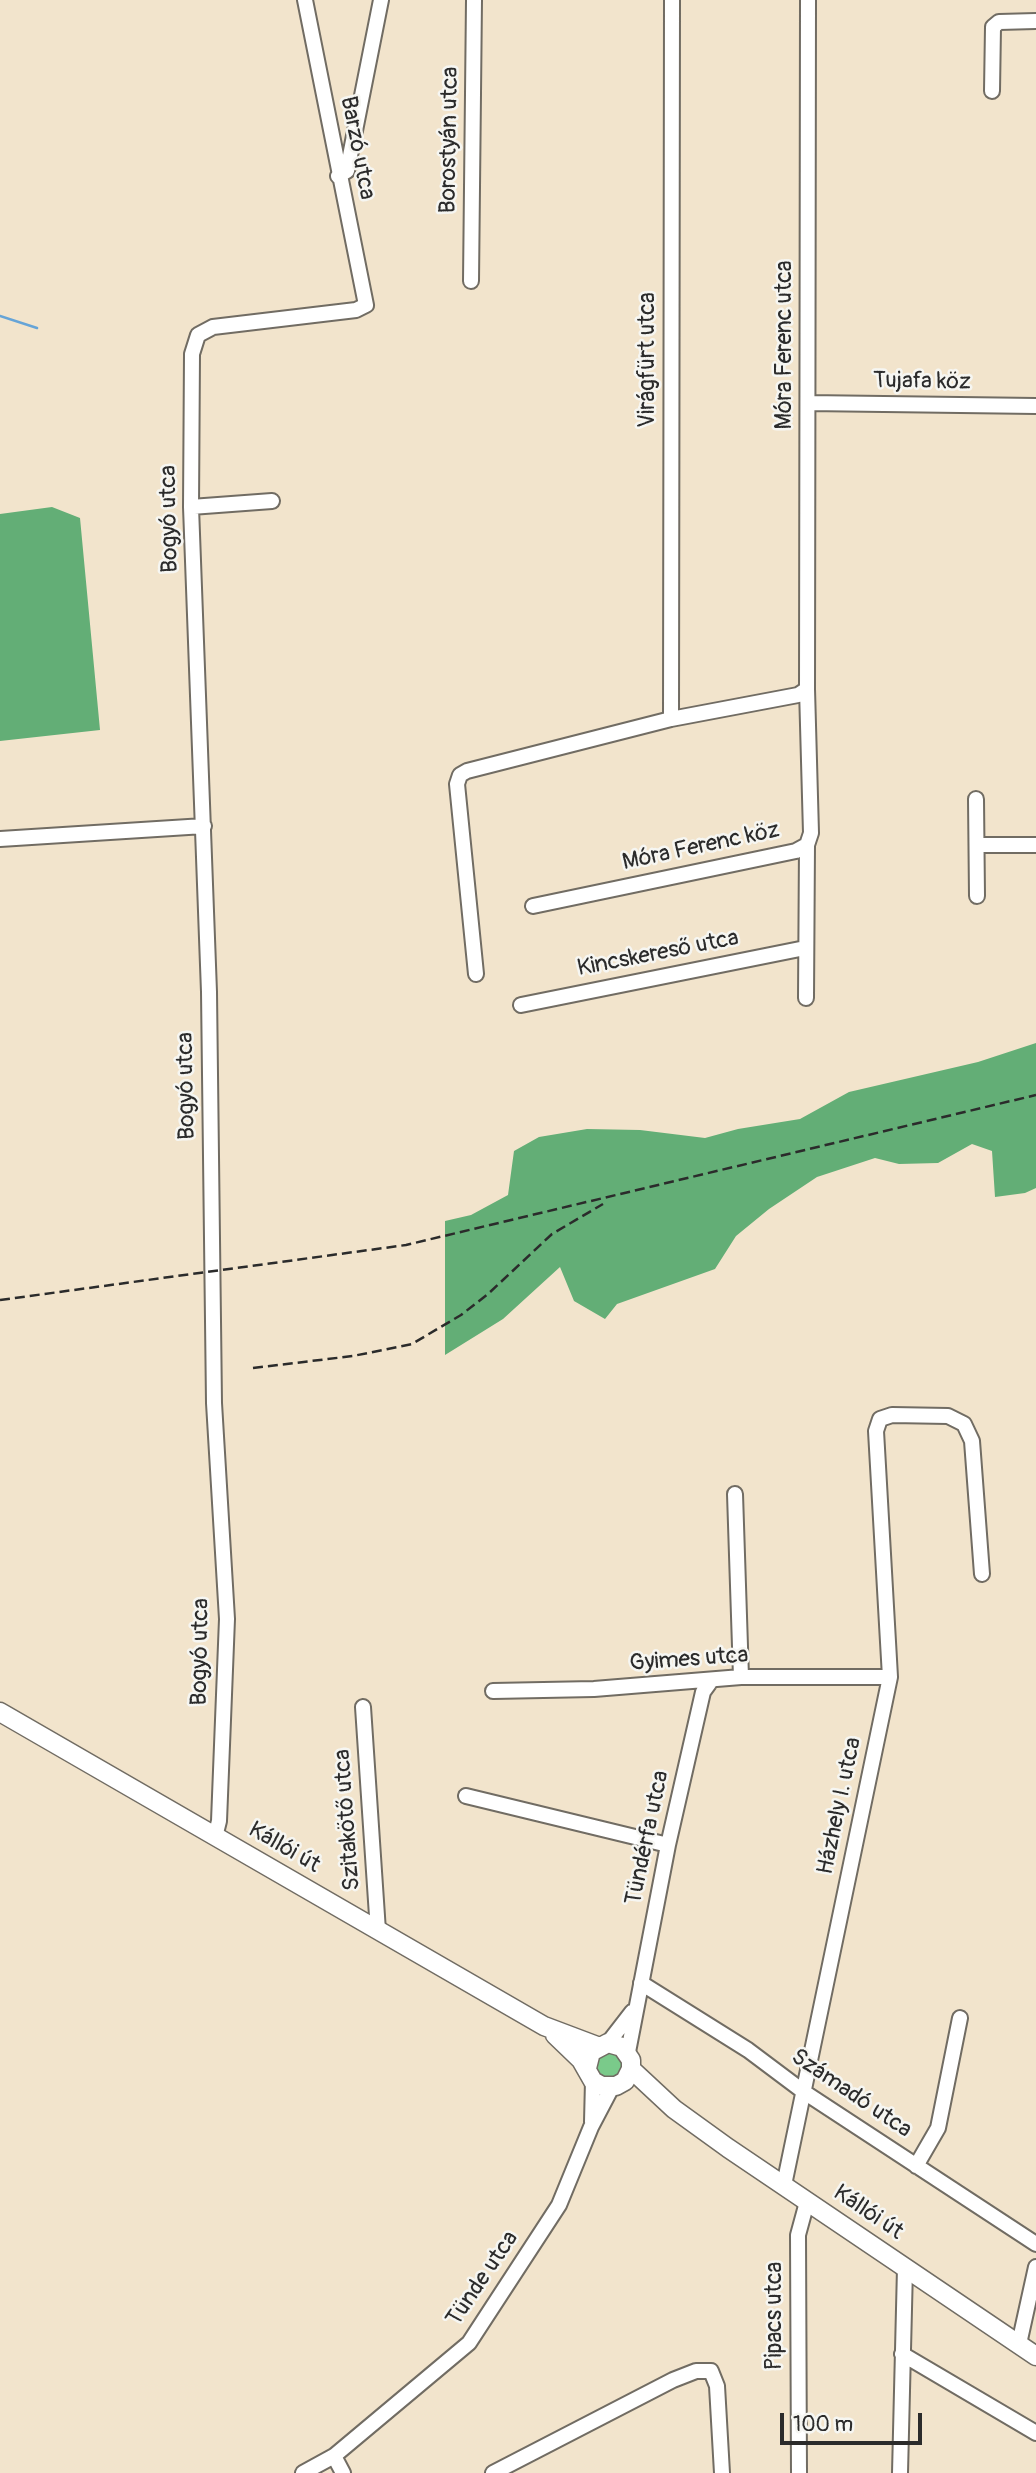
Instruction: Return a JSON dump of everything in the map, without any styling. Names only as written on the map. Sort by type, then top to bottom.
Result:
[{"type":"main road","name":"Kállói út","points":[[0,1712],[544,2026],[602,2045],[615,2044],[674,2109],[1036,2356]]},
{"type":"main road","name":"Kállói út","points":[[544,2026],[590,2074],[674,2109]]},
{"type":"main road","points":[[590,2074],[587,2059],[602,2045]]},
{"type":"main road","points":[[616,2086],[629,2061]]},
{"type":"street","name":"Barzó utca","points":[[198,335],[213,327],[356,310],[366,305],[338,176],[305,0]]},
{"type":"street","points":[[338,176],[347,171],[381,0]]},
{"type":"street","name":"Borostyán utca","points":[[471,281],[474,0]]},
{"type":"street","name":"Virágfürt utca","points":[[671,719],[672,0]]},
{"type":"street","name":"Móra Ferenc utca","points":[[807,689],[808,0]]},
{"type":"street","points":[[992,91],[992,27],[999,23],[1036,21]]},
{"type":"street","name":"Bogyó utca","points":[[198,335],[192,354],[191,507],[204,826],[214,1403],[227,1619],[219,1821],[215,1837]]},
{"type":"street","name":"Tujafa köz","points":[[808,403],[1036,406]]},
{"type":"street","points":[[191,507],[272,501]]},
{"type":"street","points":[[476,974],[457,784],[460,775],[671,719],[798,695],[807,689]]},
{"type":"street","name":"Móra Ferenc köz","points":[[533,906],[796,851],[807,845],[811,832],[807,689]]},
{"type":"street","points":[[976,799],[977,896]]},
{"type":"street","points":[[0,839],[204,826]]},
{"type":"street","points":[[806,998],[807,845]]},
{"type":"street","points":[[977,845],[1036,845]]},
{"type":"street","name":"Kincskereső utca","points":[[521,1005],[805,947]]},
{"type":"street","name":"Házhely I. utca","points":[[784,2185],[890,1678],[876,1431],[880,1419],[892,1415],[948,1416],[964,1424],[972,1441],[982,1574]]},
{"type":"street","points":[[735,1494],[741,1677]]},
{"type":"street","name":"Gyimes utca","points":[[493,1692],[594,1689],[741,1677],[890,1678]]},
{"type":"street","name":"Tündérfa utca","points":[[629,2061],[634,2008],[668,1845],[703,1692],[711,1681]]},
{"type":"street","name":"Szitakötő utca","points":[[363,1707],[378,1931]]},
{"type":"street","points":[[466,1796],[668,1845]]},
{"type":"street","name":"Számadó utca","points":[[641,1983],[748,2050],[804,2092],[1036,2244]]},
{"type":"street","name":"Tündérfa utca","points":[[602,2045],[634,2008]]},
{"type":"street","points":[[916,2166],[938,2128],[960,2018]]},
{"type":"street","name":"Tünde utca","points":[[590,2074],[591,2127]]},
{"type":"street","name":"Tünde utca","points":[[303,2473],[334,2456],[469,2343],[559,2205],[591,2127],[616,2086]]},
{"type":"street","name":"Pipacs utca","points":[[799,2473],[798,2235],[807,2202]]},
{"type":"street","points":[[900,2473],[905,2267]]},
{"type":"street","points":[[1019,2344],[1036,2267]]},
{"type":"street","points":[[902,2354],[1036,2433]]},
{"type":"street","points":[[493,2473],[673,2379],[696,2371],[711,2371],[717,2386],[722,2473]]},
{"type":"street","points":[[334,2456],[343,2473]]},
{"type":"green space","points":[[52,507],[80,518],[100,730],[0,741],[0,514]]},
{"type":"green space","points":[[1036,1043],[1036,1188],[1025,1193],[995,1197],[992,1151],[972,1144],[938,1163],[899,1164],[875,1158],[817,1177],[769,1209],[736,1236],[715,1269],[617,1304],[605,1319],[574,1301],[560,1267],[503,1319],[445,1355],[445,1221],[471,1215],[508,1195],[514,1151],[539,1137],[587,1129],[640,1130],[705,1138],[738,1129],[800,1119],[849,1092],[978,1062]]},
{"type":"green space","points":[[601,2050],[623,2055],[622,2077],[600,2079],[593,2062]]},
{"type":"waterway","points":[[0,316],[37,328]]},
{"type":"railway","points":[[0,1300],[406,1245],[1036,1095]]},
{"type":"railway","points":[[253,1368],[353,1356],[412,1344],[461,1315],[488,1294],[552,1234],[603,1204]]}]
